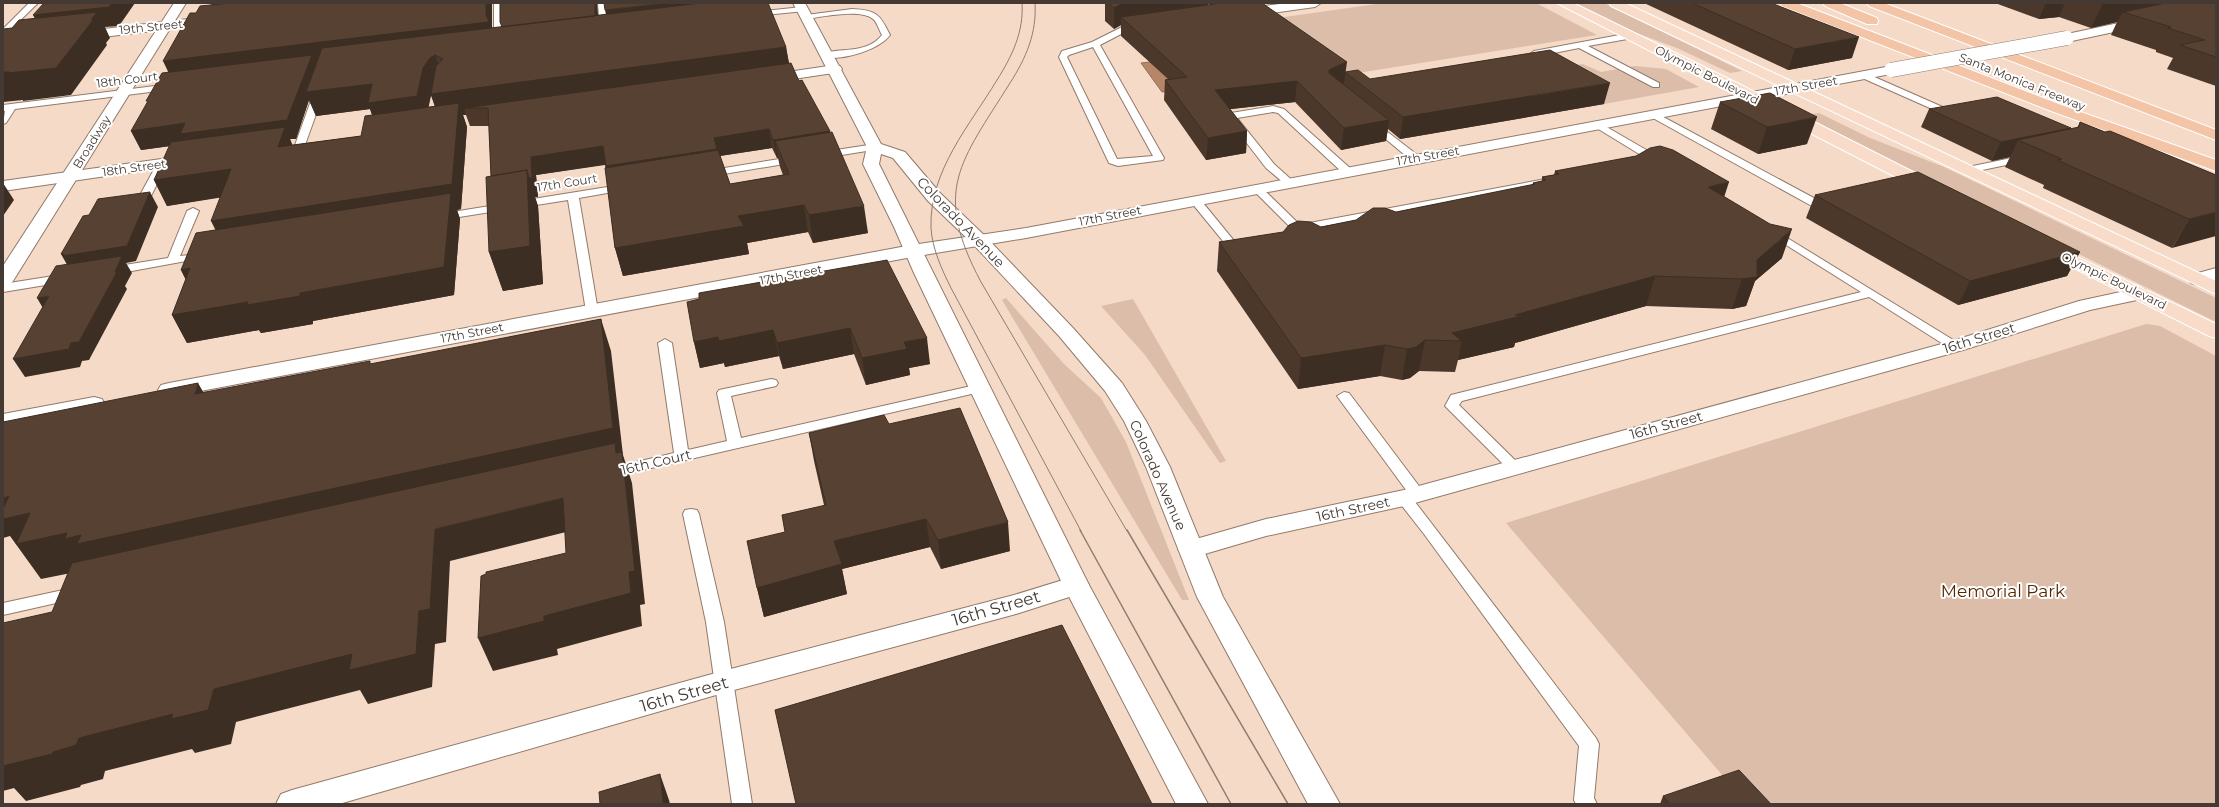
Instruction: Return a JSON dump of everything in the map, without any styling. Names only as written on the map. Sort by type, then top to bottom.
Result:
[{"type":"highway","points":[[1786,3],[2059,109],[2216,166]]},
{"type":"highway","name":"Santa Monica Freeway","points":[[1829,3],[2216,160]]},
{"type":"highway","name":"Santa Monica Freeway","points":[[1874,3],[2216,135]]},
{"type":"highway","points":[[1976,28],[2216,124]]},
{"type":"main road","name":"Olympic Boulevard","points":[[1563,3],[1750,96],[1917,186],[1944,195]]},
{"type":"main road","name":"Olympic Boulevard","points":[[1615,3],[1968,170],[2207,277],[2216,288]]},
{"type":"main road","name":"Olympic Boulevard","points":[[2034,241],[2216,332]]},
{"type":"street","name":"Broadway","points":[[3,281],[180,3]]},
{"type":"street","points":[[1228,15],[1315,3]]},
{"type":"street","points":[[802,9],[836,70],[875,147],[871,164],[904,227],[912,251],[1076,585],[1192,804]]},
{"type":"street","name":"19th Street","points":[[65,37],[228,19]]},
{"type":"street","name":"17th Street","points":[[149,394],[912,251],[979,240],[1654,115],[2156,20]]},
{"type":"street","points":[[1122,30],[1137,28]]},
{"type":"street","points":[[750,82],[836,70]]},
{"type":"street","points":[[285,147],[316,143]]},
{"type":"street","name":"Colorado Avenue","points":[[875,147],[899,155],[934,197],[979,240],[1066,332],[1114,388],[1135,421],[1158,468],[1192,549],[1210,597],[1324,804]]},
{"type":"street","name":"18th Street","points":[[3,186],[208,158]]},
{"type":"street","name":"16th Street","points":[[1192,549],[1266,528],[1410,496],[1956,346],[2086,305],[2139,294]]},
{"type":"street","points":[[3,421],[110,401]]},
{"type":"street","name":"16th Street","points":[[292,804],[723,682],[1016,604],[1076,585]]},
{"type":"lane","points":[[6,40],[34,3]]},
{"type":"lane","points":[[498,3],[498,34],[500,45]]},
{"type":"lane","points":[[602,3],[604,32]]},
{"type":"lane","points":[[741,16],[802,9],[869,13],[875,16],[886,35],[883,41],[875,46],[861,50],[828,55]]},
{"type":"lane","points":[[1095,44],[1159,158],[1118,163],[1113,161],[1063,57],[1065,53],[1095,44],[1122,30]]},
{"type":"lane","points":[[1525,55],[1630,36]]},
{"type":"lane","points":[[1579,45],[1656,85]]},
{"type":"lane","points":[[1863,75],[1950,114]]},
{"type":"lane","points":[[300,145],[323,80]]},
{"type":"lane","name":"18th Court","points":[[8,108],[179,86]]},
{"type":"lane","points":[[3,121],[8,108]]},
{"type":"lane","points":[[1289,182],[1270,166],[1232,116],[1272,110],[1281,111],[1347,171]]},
{"type":"lane","points":[[1654,115],[1823,208],[1838,205]]},
{"type":"lane","points":[[1366,118],[1416,159]]},
{"type":"lane","points":[[1598,125],[1670,169]]},
{"type":"lane","points":[[698,175],[875,147]]},
{"type":"lane","points":[[1968,170],[2040,155]]},
{"type":"lane","points":[[1642,163],[1657,160]]},
{"type":"lane","points":[[140,206],[162,164]]},
{"type":"lane","points":[[1256,188],[1295,226],[1304,227],[1565,178]]},
{"type":"lane","name":"17th Court","points":[[432,218],[635,185]]},
{"type":"lane","points":[[573,195],[592,311]]},
{"type":"lane","points":[[1195,200],[1240,255]]},
{"type":"lane","points":[[172,261],[193,211]]},
{"type":"lane","points":[[1757,222],[1956,346]]},
{"type":"lane","points":[[101,272],[219,253]]},
{"type":"lane","points":[[3,288],[77,276]]},
{"type":"lane","points":[[1514,467],[1452,406],[1456,398],[1871,293]]},
{"type":"lane","points":[[666,343],[682,456]]},
{"type":"lane","points":[[735,444],[724,393],[771,383]]},
{"type":"lane","name":"16th Court","points":[[590,477],[980,388]]},
{"type":"lane","points":[[1344,396],[1438,541],[1589,744],[1584,800],[1587,804]]},
{"type":"lane","points":[[691,514],[715,622],[742,804]]},
{"type":"lane","points":[[3,609],[88,590]]},
{"type":"green space","points":[[1384,3],[1536,3],[1597,35],[1339,76],[1263,20]]},
{"type":"green space","points":[[1575,3],[1604,3],[1742,71],[1730,73],[1677,48],[1631,31]]},
{"type":"green space","points":[[1583,64],[1601,72],[1635,66],[1666,69],[1699,87],[1604,104],[1584,92],[1560,67]]},
{"type":"green space","points":[[1819,113],[1870,138],[1944,167],[2216,298],[2216,322],[1847,139],[1804,115]]},
{"type":"green space","points":[[1006,298],[1064,364],[1101,398],[1126,442],[1189,600],[1182,600],[1002,300]]},
{"type":"green space","points":[[1133,299],[1226,461],[1220,463],[1145,355],[1101,306]]},
{"type":"green space","name":"Memorial Park","points":[[2146,324],[2160,326],[2216,356],[2216,804],[1747,804],[1506,523]]},
{"type":"shaded area","points":[[1185,58],[1215,86],[1162,92],[1141,63]]},
{"type":"building","points":[[44,3],[112,3],[109,7],[33,15]]},
{"type":"building","points":[[231,3],[486,3],[486,14],[489,22],[163,61],[190,13],[196,13],[200,6]]},
{"type":"building","points":[[500,3],[595,3],[595,16],[502,27],[500,22]]},
{"type":"building","points":[[604,3],[667,3],[605,10]]},
{"type":"building","points":[[701,3],[768,3],[786,47],[431,94],[436,66],[443,59],[435,55],[430,58],[423,68],[417,96],[368,103],[372,84],[306,92],[322,48]]},
{"type":"building","points":[[1109,3],[1123,3],[1114,8]]},
{"type":"building","points":[[1222,3],[1262,3],[1347,62],[1329,70],[1329,73],[1389,120],[1344,128],[1297,81],[1215,90],[1247,131],[1208,138],[1165,80],[1187,77],[1121,17]]},
{"type":"building","points":[[1692,3],[1771,3],[1859,37],[1795,49]]},
{"type":"building","points":[[2166,3],[2216,3],[2216,57],[2180,45],[2205,40],[2168,28],[2171,27],[2123,12]]},
{"type":"building","points":[[97,12],[91,20],[94,19],[56,68],[8,73],[9,72],[3,72],[3,29],[12,28],[19,20]]},
{"type":"building","points":[[1550,50],[1610,83],[1403,117],[1345,72],[1358,70],[1370,79]]},
{"type":"building","points":[[312,55],[287,120],[180,134],[185,123],[131,131],[162,73]]},
{"type":"building","points":[[791,63],[799,81],[802,80],[830,131],[773,140],[769,129],[714,138],[717,149],[606,166],[603,146],[531,157],[532,178],[529,178],[527,170],[491,176],[488,108],[464,108]]},
{"type":"building","points":[[1770,93],[1817,117],[1767,127],[1720,102]]},
{"type":"building","points":[[1997,97],[2071,128],[2001,142],[1929,109]]},
{"type":"building","points":[[459,103],[452,184],[211,221],[231,169],[154,180],[171,142],[285,127],[278,147],[361,136],[365,116]]},
{"type":"building","points":[[2080,122],[2105,132],[2110,131],[2216,175],[2216,212],[2189,219],[2057,160],[2062,159],[2018,140],[2079,127]]},
{"type":"building","points":[[832,132],[864,206],[809,215],[804,205],[738,216],[744,226],[615,248],[605,168],[718,150],[730,184],[789,174],[775,141]]},
{"type":"building","points":[[1660,146],[1673,150],[1729,182],[1708,187],[1770,224],[1792,229],[1757,260],[1757,277],[1742,279],[1655,276],[1515,315],[1521,316],[1452,333],[1462,341],[1425,340],[1416,347],[1407,349],[1385,345],[1301,358],[1219,242],[1283,232],[1289,225],[1298,221],[1311,222],[1321,227],[1356,220],[1373,208],[1385,208],[1396,212],[1535,184],[1533,183],[1546,180],[1542,177],[1559,174],[1555,171],[1636,156],[1650,148]]},
{"type":"building","points":[[527,170],[530,246],[489,252],[486,177]]},
{"type":"building","points":[[1918,172],[2080,252],[1970,281],[1815,195]]},
{"type":"building","points":[[150,192],[127,246],[63,256],[64,254],[61,254],[83,216],[89,215],[98,199]]},
{"type":"building","points":[[451,193],[444,267],[300,293],[300,296],[247,305],[248,302],[172,315],[190,268],[181,270],[196,233]]},
{"type":"building","points":[[122,256],[115,272],[117,272],[79,342],[71,343],[69,349],[13,359],[49,296],[37,298],[56,266]]},
{"type":"building","points":[[887,260],[927,338],[904,342],[907,349],[862,358],[850,328],[777,343],[773,330],[719,341],[718,337],[694,342],[687,302],[699,299],[699,293]]},
{"type":"building","points":[[601,319],[613,428],[77,544],[81,535],[65,539],[67,533],[16,544],[30,513],[3,519],[3,509],[9,496],[3,498],[3,422],[198,383],[195,394],[370,361],[370,364]]},
{"type":"building","points":[[960,408],[1008,522],[938,540],[926,519],[834,541],[842,564],[757,588],[747,541],[785,532],[782,515],[826,505],[809,433],[884,415],[889,424]]},
{"type":"building","points":[[615,443],[616,453],[622,452],[635,571],[629,572],[631,593],[544,616],[544,621],[478,638],[481,576],[486,574],[486,572],[566,553],[563,498],[435,529],[430,609],[419,611],[416,654],[349,670],[352,654],[214,689],[208,710],[171,719],[173,714],[79,738],[76,745],[53,752],[52,754],[3,766],[3,623],[52,612],[72,563]]},
{"type":"building","points":[[1062,625],[1152,804],[796,804],[775,710]]},
{"type":"building","points":[[1739,770],[1771,804],[1670,804],[1663,796]]},
{"type":"building","points":[[660,774],[663,804],[600,804],[599,792]]},
{"type":"tram line","points":[[1022,3],[1019,34],[1008,62],[953,150],[944,168],[932,207],[931,228],[933,243],[944,274],[1081,531]]},
{"type":"tram line","points":[[1035,3],[1034,25],[1025,55],[1016,74],[977,135],[958,178],[955,200],[958,223],[966,250],[981,282],[1127,531]]},
{"type":"tram line","points":[[1080,530],[1231,804]]},
{"type":"tram line","points":[[1127,530],[1288,804]]}]
